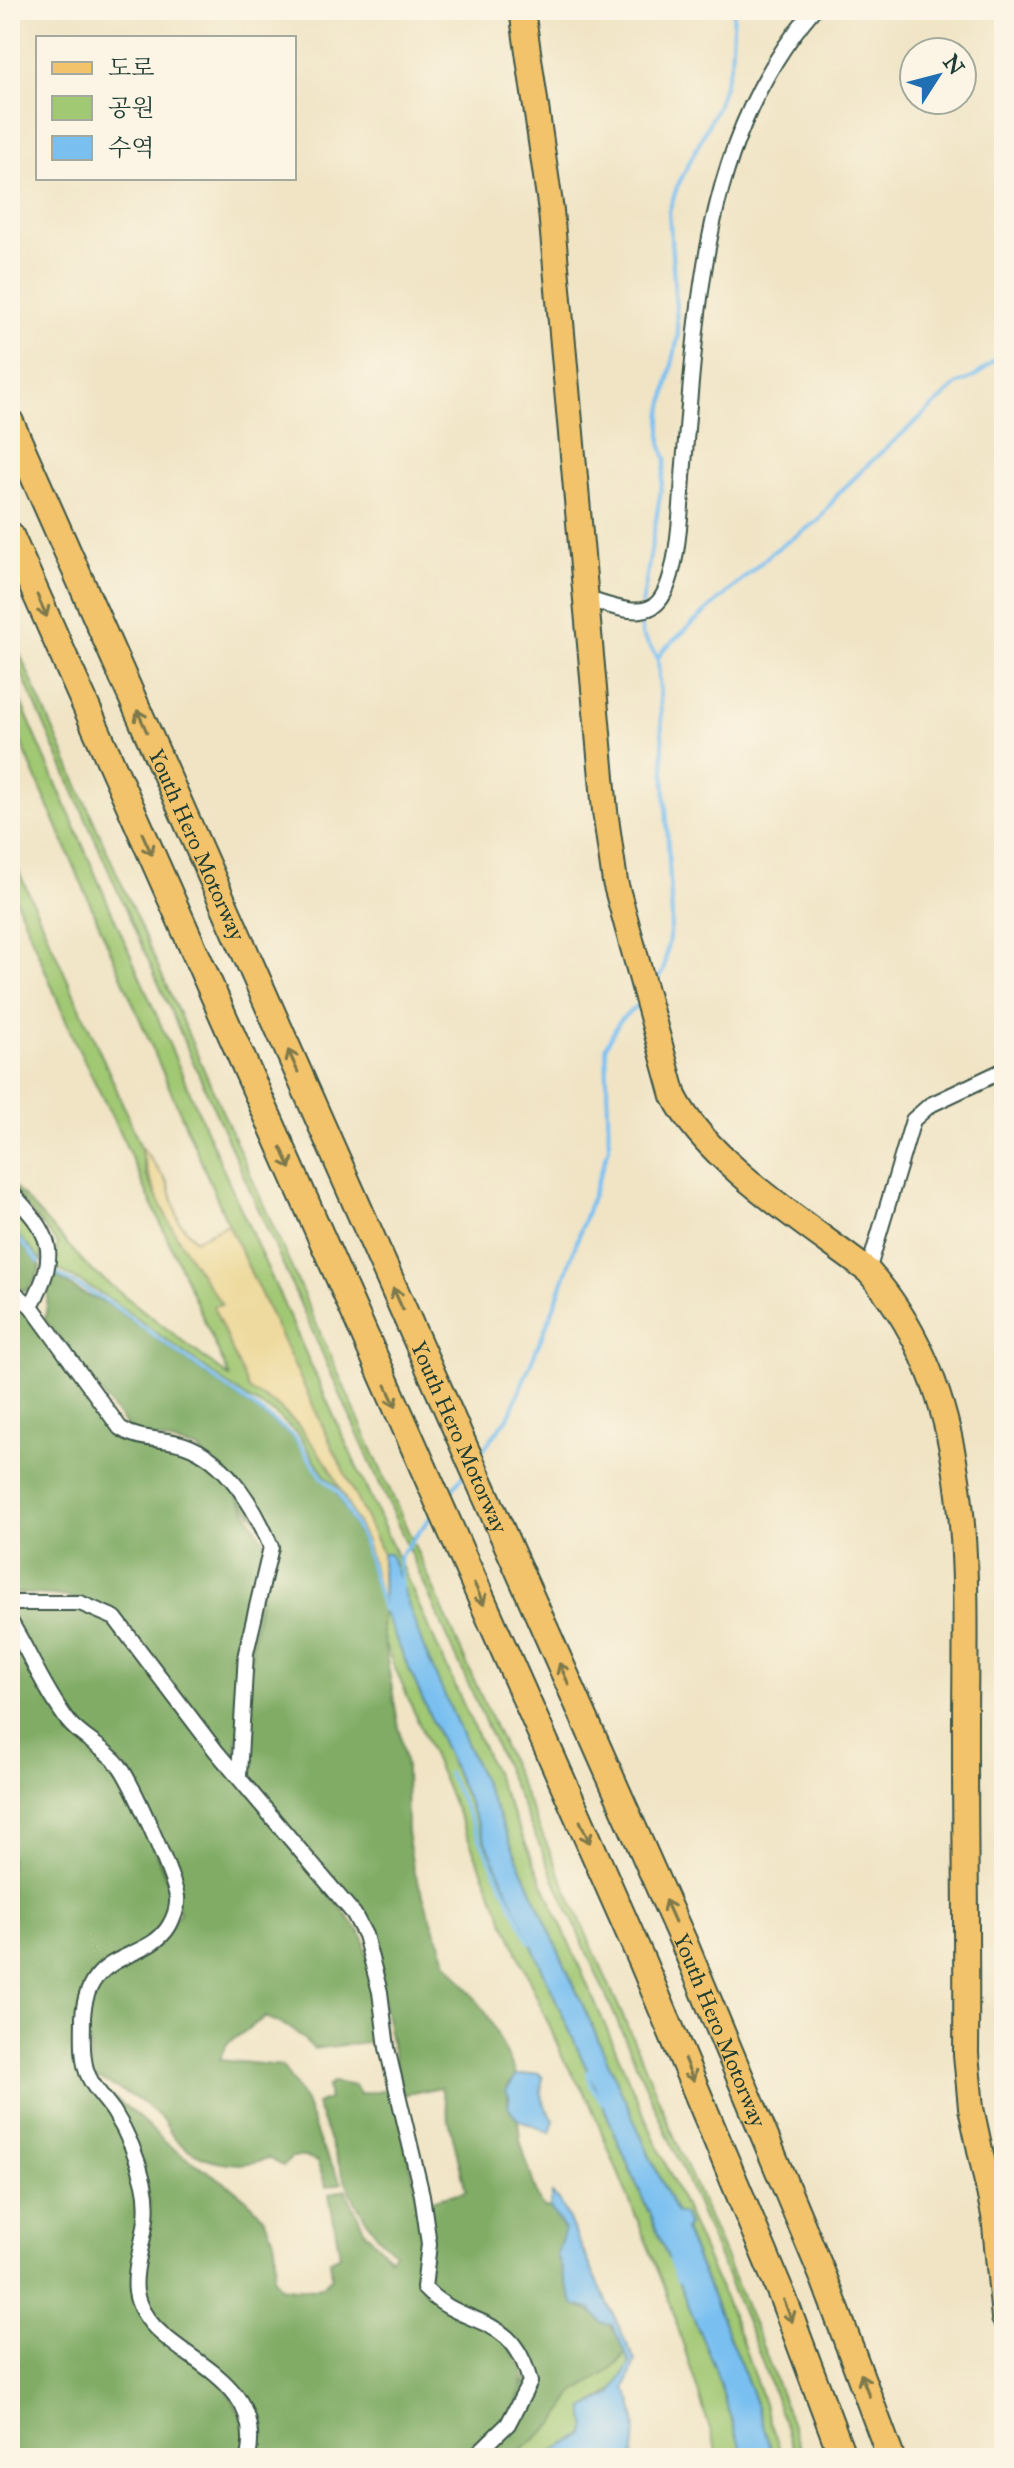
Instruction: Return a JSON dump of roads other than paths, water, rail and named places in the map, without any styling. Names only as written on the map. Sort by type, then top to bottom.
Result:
[{"type":"highway","name":"Youth Hero Motorway","points":[[10,422],[732,2056],[825,2281],[891,2458]]},
{"type":"highway","name":"Youth Hero Motorway","points":[[10,535],[690,2073],[783,2298],[843,2458]]},
{"type":"main road","points":[[522,10],[551,211],[608,839],[640,979],[674,1096],[698,1133],[868,1271],[883,1288],[922,1355],[942,1407],[958,1471],[965,1654],[966,2054],[971,2108],[994,2215],[1004,2318]]},
{"type":"street","points":[[585,598],[641,611],[657,604],[667,587],[679,514],[699,309],[718,192],[733,144],[763,78],[813,10]]},
{"type":"street","points":[[868,1271],[913,1120],[930,1105],[1004,1070]]},
{"type":"street","points":[[10,1191],[42,1227],[50,1246],[48,1271],[31,1306]]},
{"type":"street","points":[[10,1289],[31,1306],[120,1428],[141,1439],[184,1445],[198,1451],[234,1483],[267,1535],[271,1547],[246,1653],[239,1775]]},
{"type":"street","points":[[10,1603],[80,1603],[115,1618],[216,1751],[354,1914],[365,1935],[422,2195],[429,2244],[424,2288],[440,2304],[499,2330],[522,2352],[530,2382],[519,2407],[495,2439],[473,2458]]},
{"type":"street","points":[[10,1621],[69,1723],[103,1749],[125,1773],[173,1883],[177,1912],[164,1933],[156,1942],[116,1958],[107,1966],[88,1997],[83,2014],[85,2056],[88,2077],[130,2142],[144,2185],[147,2230],[136,2290],[141,2307],[171,2339],[229,2386],[242,2405],[252,2438],[248,2458]]},
{"type":"water","points":[[382,1553],[390,1553],[424,1649],[666,2192],[676,2213],[683,2214],[688,2225],[685,2231],[750,2387],[774,2458],[744,2458],[714,2366],[608,2117],[383,1610]]},
{"type":"water","points":[[539,2073],[543,2078],[543,2100],[554,2120],[550,2133],[518,2119],[508,2107],[510,2097],[506,2091],[516,2076]]},
{"type":"water","points":[[552,2194],[560,2201],[635,2361],[625,2389],[635,2422],[633,2458],[540,2458],[584,2435],[587,2427],[584,2409],[612,2394],[630,2363],[612,2325],[602,2323],[591,2309],[574,2305],[557,2254],[565,2230],[550,2208]]},
{"type":"waterway","points":[[642,605],[666,459],[661,443],[661,416],[678,337],[669,211],[677,187],[717,107],[731,63],[734,10]]},
{"type":"waterway","points":[[654,987],[664,968],[672,919],[658,658],[663,650],[774,551],[818,521],[839,493],[958,384],[976,376],[1004,352]]},
{"type":"waterway","points":[[641,614],[642,635],[658,658]]},
{"type":"waterway","points":[[478,1456],[509,1416],[554,1307],[609,1148],[606,1046],[620,1020],[640,1003]]},
{"type":"waterway","points":[[10,1229],[39,1262]]},
{"type":"waterway","points":[[53,1272],[110,1303],[294,1436],[323,1478],[339,1493],[364,1543],[383,1610]]},
{"type":"waterway","points":[[446,1497],[466,1472]]},
{"type":"waterway","points":[[401,1589],[399,1557],[434,1513]]},
{"type":"waterway","points":[[448,1773],[530,1943]]},
{"type":"waterway","points":[[588,2072],[591,2086],[603,2103]]},
{"type":"waterway","points":[[670,2260],[678,2281]]}]
